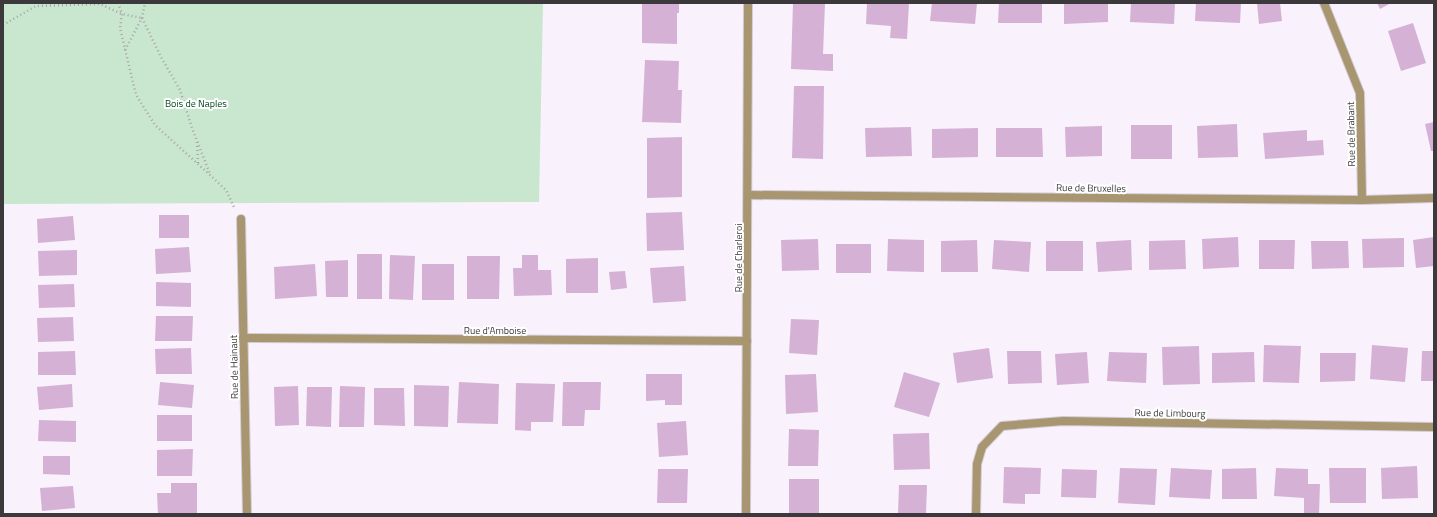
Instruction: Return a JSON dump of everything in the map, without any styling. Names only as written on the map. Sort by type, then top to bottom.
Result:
[{"type":"street","name":"Rue de Charleroi","points":[[746,514],[748,3]]},
{"type":"street","name":"Rue de Brabant","points":[[1324,3],[1360,93],[1362,200]]},
{"type":"street","name":"Rue de Bruxelles","points":[[748,195],[1362,200],[1434,198]]},
{"type":"street","name":"Rue de Hainaut","points":[[241,219],[247,514]]},
{"type":"street","name":"Rue d'Amboise","points":[[243,338],[747,341]]},
{"type":"street","name":"Rue de Limbourg","points":[[976,514],[977,464],[982,447],[1002,426],[1063,421],[1434,427]]},
{"type":"path","points":[[118,3],[122,14],[120,28],[136,95],[154,125],[226,190],[241,219]]},
{"type":"path","points":[[125,50],[142,18],[145,3]]},
{"type":"path","points":[[3,25],[36,6],[100,4],[122,14],[142,18]]},
{"type":"path","points":[[142,18],[161,57],[180,90],[210,175]]},
{"type":"path","points":[[197,140],[198,164]]},
{"type":"green space","name":"Bois de Naples","points":[[3,3],[543,3],[539,202],[3,204]]},
{"type":"building","points":[[642,3],[679,3],[679,13],[677,13],[677,44],[642,43]]},
{"type":"building","points":[[793,3],[825,3],[823,54],[833,54],[833,71],[791,69]]},
{"type":"building","points":[[867,3],[909,3],[907,39],[890,38],[891,26],[866,24]]},
{"type":"building","points":[[932,3],[977,3],[975,24],[930,21]]},
{"type":"building","points":[[999,3],[1042,3],[1042,23],[998,23]]},
{"type":"building","points":[[1064,3],[1108,3],[1108,22],[1064,24]]},
{"type":"building","points":[[1131,3],[1175,3],[1174,24],[1130,22]]},
{"type":"building","points":[[1196,3],[1241,3],[1240,23],[1195,21]]},
{"type":"building","points":[[1257,3],[1280,3],[1282,21],[1259,24]]},
{"type":"building","points":[[1377,3],[1391,3],[1380,9]]},
{"type":"building","points":[[1413,23],[1426,63],[1401,71],[1388,31]]},
{"type":"building","points":[[645,60],[679,61],[678,90],[682,90],[681,123],[642,122]]},
{"type":"building","points":[[794,86],[824,86],[823,159],[792,158]]},
{"type":"building","points":[[1434,122],[1434,151],[1431,151],[1425,124]]},
{"type":"building","points":[[1237,124],[1238,157],[1198,158],[1197,126]]},
{"type":"building","points":[[1131,125],[1172,125],[1172,159],[1131,159]]},
{"type":"building","points":[[1102,126],[1102,156],[1066,157],[1065,127]]},
{"type":"building","points":[[911,127],[912,156],[866,157],[865,128]]},
{"type":"building","points":[[978,128],[978,157],[932,158],[932,129]]},
{"type":"building","points":[[996,128],[1042,128],[1043,157],[996,157]]},
{"type":"building","points":[[1307,130],[1307,141],[1323,140],[1324,155],[1265,159],[1263,133]]},
{"type":"building","points":[[682,137],[682,197],[647,198],[647,138]]},
{"type":"building","points":[[682,212],[684,250],[647,251],[646,213]]},
{"type":"building","points":[[159,215],[189,215],[189,238],[159,238]]},
{"type":"building","points":[[73,216],[75,240],[38,243],[37,219]]},
{"type":"building","points":[[1238,237],[1239,267],[1203,269],[1202,239]]},
{"type":"building","points":[[1434,237],[1434,266],[1416,268],[1413,240]]},
{"type":"building","points":[[1404,238],[1404,267],[1363,268],[1362,239]]},
{"type":"building","points":[[818,239],[819,270],[782,271],[781,240]]},
{"type":"building","points":[[888,239],[924,240],[924,272],[887,271]]},
{"type":"building","points":[[977,240],[978,272],[941,272],[941,241]]},
{"type":"building","points":[[994,240],[1031,242],[1029,272],[992,269]]},
{"type":"building","points":[[1131,240],[1132,270],[1098,272],[1096,242]]},
{"type":"building","points":[[1185,240],[1186,269],[1149,270],[1149,241]]},
{"type":"building","points":[[1259,240],[1295,240],[1294,269],[1259,269]]},
{"type":"building","points":[[1046,241],[1083,241],[1083,271],[1046,271]]},
{"type":"building","points":[[1311,241],[1348,241],[1349,268],[1312,269]]},
{"type":"building","points":[[836,244],[871,244],[871,273],[836,273]]},
{"type":"building","points":[[189,247],[191,272],[156,274],[155,249]]},
{"type":"building","points":[[77,250],[77,275],[39,276],[38,251]]},
{"type":"building","points":[[357,254],[382,254],[382,299],[357,299]]},
{"type":"building","points":[[390,255],[415,256],[413,300],[389,299]]},
{"type":"building","points":[[522,255],[538,255],[538,270],[551,270],[552,295],[514,296],[513,268],[522,268]]},
{"type":"building","points":[[467,256],[500,256],[499,299],[467,299]]},
{"type":"building","points":[[598,258],[598,293],[566,293],[566,259]]},
{"type":"building","points":[[348,260],[348,297],[326,297],[325,261]]},
{"type":"building","points":[[315,264],[317,296],[275,299],[274,267]]},
{"type":"building","points":[[422,264],[454,264],[454,300],[422,300]]},
{"type":"building","points":[[684,266],[686,301],[653,303],[650,268]]},
{"type":"building","points":[[625,271],[627,288],[611,290],[609,272]]},
{"type":"building","points":[[156,282],[191,283],[191,307],[156,306]]},
{"type":"building","points":[[74,284],[75,307],[39,308],[38,285]]},
{"type":"building","points":[[156,316],[193,316],[192,341],[155,341]]},
{"type":"building","points":[[73,317],[74,341],[38,342],[37,318]]},
{"type":"building","points":[[791,319],[819,320],[817,355],[789,353]]},
{"type":"building","points":[[1264,345],[1301,346],[1299,383],[1263,382]]},
{"type":"building","points":[[1372,345],[1408,348],[1405,382],[1370,379]]},
{"type":"building","points":[[1199,346],[1200,384],[1163,385],[1162,347]]},
{"type":"building","points":[[191,348],[192,374],[156,374],[155,349]]},
{"type":"building","points":[[989,348],[993,378],[957,383],[953,353]]},
{"type":"building","points":[[75,351],[76,375],[38,375],[38,352]]},
{"type":"building","points":[[1007,351],[1041,351],[1042,383],[1008,384]]},
{"type":"building","points":[[1422,351],[1434,351],[1434,381],[1421,381]]},
{"type":"building","points":[[1087,352],[1089,383],[1057,385],[1055,354]]},
{"type":"building","points":[[1109,352],[1147,353],[1146,383],[1107,381]]},
{"type":"building","points":[[1254,352],[1255,382],[1212,383],[1212,353]]},
{"type":"building","points":[[1320,353],[1356,353],[1355,381],[1320,382]]},
{"type":"building","points":[[904,372],[940,383],[929,417],[894,407]]},
{"type":"building","points":[[646,374],[682,374],[682,405],[665,405],[665,400],[646,401]]},
{"type":"building","points":[[816,374],[818,412],[786,414],[785,375]]},
{"type":"building","points":[[160,382],[194,385],[192,408],[158,405]]},
{"type":"building","points":[[459,382],[499,384],[498,424],[457,423]]},
{"type":"building","points":[[563,382],[601,382],[600,410],[585,410],[584,426],[562,426]]},
{"type":"building","points":[[516,383],[555,384],[553,422],[531,422],[531,431],[515,430]]},
{"type":"building","points":[[72,384],[73,407],[39,410],[37,387]]},
{"type":"building","points":[[414,385],[449,386],[448,427],[414,426]]},
{"type":"building","points":[[298,386],[299,425],[275,426],[274,387]]},
{"type":"building","points":[[340,386],[365,387],[364,427],[339,427]]},
{"type":"building","points":[[307,387],[332,387],[331,427],[306,426]]},
{"type":"building","points":[[374,388],[404,388],[405,426],[374,425]]},
{"type":"building","points":[[157,415],[192,415],[192,441],[157,441]]},
{"type":"building","points":[[39,420],[76,421],[76,442],[38,441]]},
{"type":"building","points":[[686,421],[688,455],[659,457],[657,423]]},
{"type":"building","points":[[789,429],[819,430],[818,466],[788,466]]},
{"type":"building","points":[[929,433],[930,469],[894,470],[893,434]]},
{"type":"building","points":[[193,449],[192,476],[157,476],[157,450]]},
{"type":"building","points":[[43,456],[70,456],[70,475],[43,474]]},
{"type":"building","points":[[1417,466],[1418,498],[1382,499],[1381,468]]},
{"type":"building","points":[[1004,467],[1041,468],[1040,494],[1025,494],[1025,504],[1003,503]]},
{"type":"building","points":[[1120,468],[1157,469],[1155,505],[1118,503]]},
{"type":"building","points":[[1171,468],[1212,470],[1210,499],[1169,497]]},
{"type":"building","points":[[1256,468],[1257,499],[1222,499],[1222,469]]},
{"type":"building","points":[[1276,468],[1308,469],[1308,484],[1320,484],[1319,514],[1304,514],[1304,498],[1274,496]]},
{"type":"building","points":[[1329,468],[1366,468],[1366,503],[1330,503]]},
{"type":"building","points":[[658,469],[688,469],[687,503],[657,503]]},
{"type":"building","points":[[1062,469],[1097,470],[1096,498],[1061,497]]},
{"type":"building","points":[[789,479],[819,479],[819,514],[789,514]]},
{"type":"building","points":[[171,483],[197,483],[197,514],[158,514],[157,493],[171,493]]},
{"type":"building","points":[[899,485],[927,485],[926,514],[898,514]]},
{"type":"building","points":[[73,486],[75,508],[42,511],[40,488]]}]
